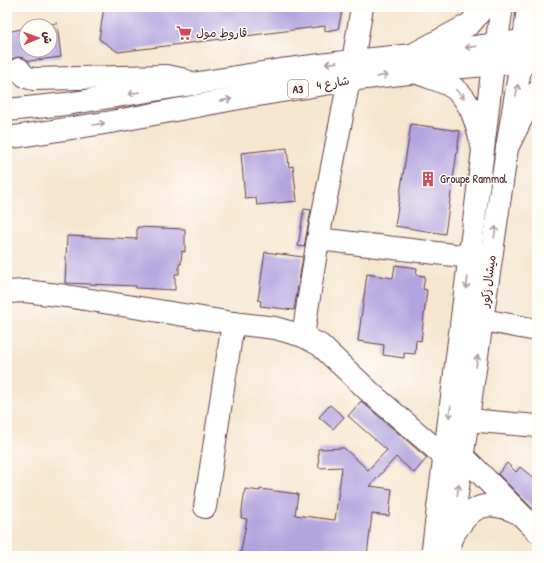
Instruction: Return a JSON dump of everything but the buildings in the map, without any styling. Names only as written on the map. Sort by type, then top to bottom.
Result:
[{"type":"main road","points":[[303,336],[318,239],[362,7]]},
{"type":"main road","points":[[483,150],[475,118],[462,95],[412,63],[470,24],[484,7]]},
{"type":"main road","name":"ميشال زكور","points":[[449,548],[454,456],[470,257],[494,54],[502,7]]},
{"type":"main road","name":"ميشال زكور","points":[[432,556],[454,456],[468,420],[507,148],[529,62],[531,39],[528,7]]},
{"type":"main road","name":"A3","points":[[14,108],[85,101],[193,84],[351,70],[494,54],[531,39]]},
{"type":"main road","name":"A3","points":[[494,54],[529,62]]},
{"type":"main road","points":[[19,69],[22,74],[28,78],[34,79],[167,76],[181,79],[193,84]]},
{"type":"main road","name":"شارع 4","points":[[29,136],[245,97],[351,70]]},
{"type":"main road","points":[[507,148],[530,101],[537,92]]},
{"type":"main road","points":[[7,143],[29,136]]},
{"type":"main road","name":"A3","points":[[7,138],[29,136]]},
{"type":"main road","points":[[318,239],[470,257]]},
{"type":"main road","points":[[7,292],[25,291],[66,296],[233,323],[275,328],[303,336],[320,345],[372,394],[454,456],[537,531]]},
{"type":"main road","points":[[483,320],[537,330]]},
{"type":"main road","points":[[205,507],[233,323]]},
{"type":"main road","points":[[468,420],[537,426]]},
{"type":"main road","points":[[449,548],[464,518],[471,512],[483,506],[502,507],[514,511],[520,515]]},
{"type":"place","name":"قاروط مول","points":[[184,33]]},
{"type":"place","name":"Groupe Rammal","points":[[428,179]]}]
